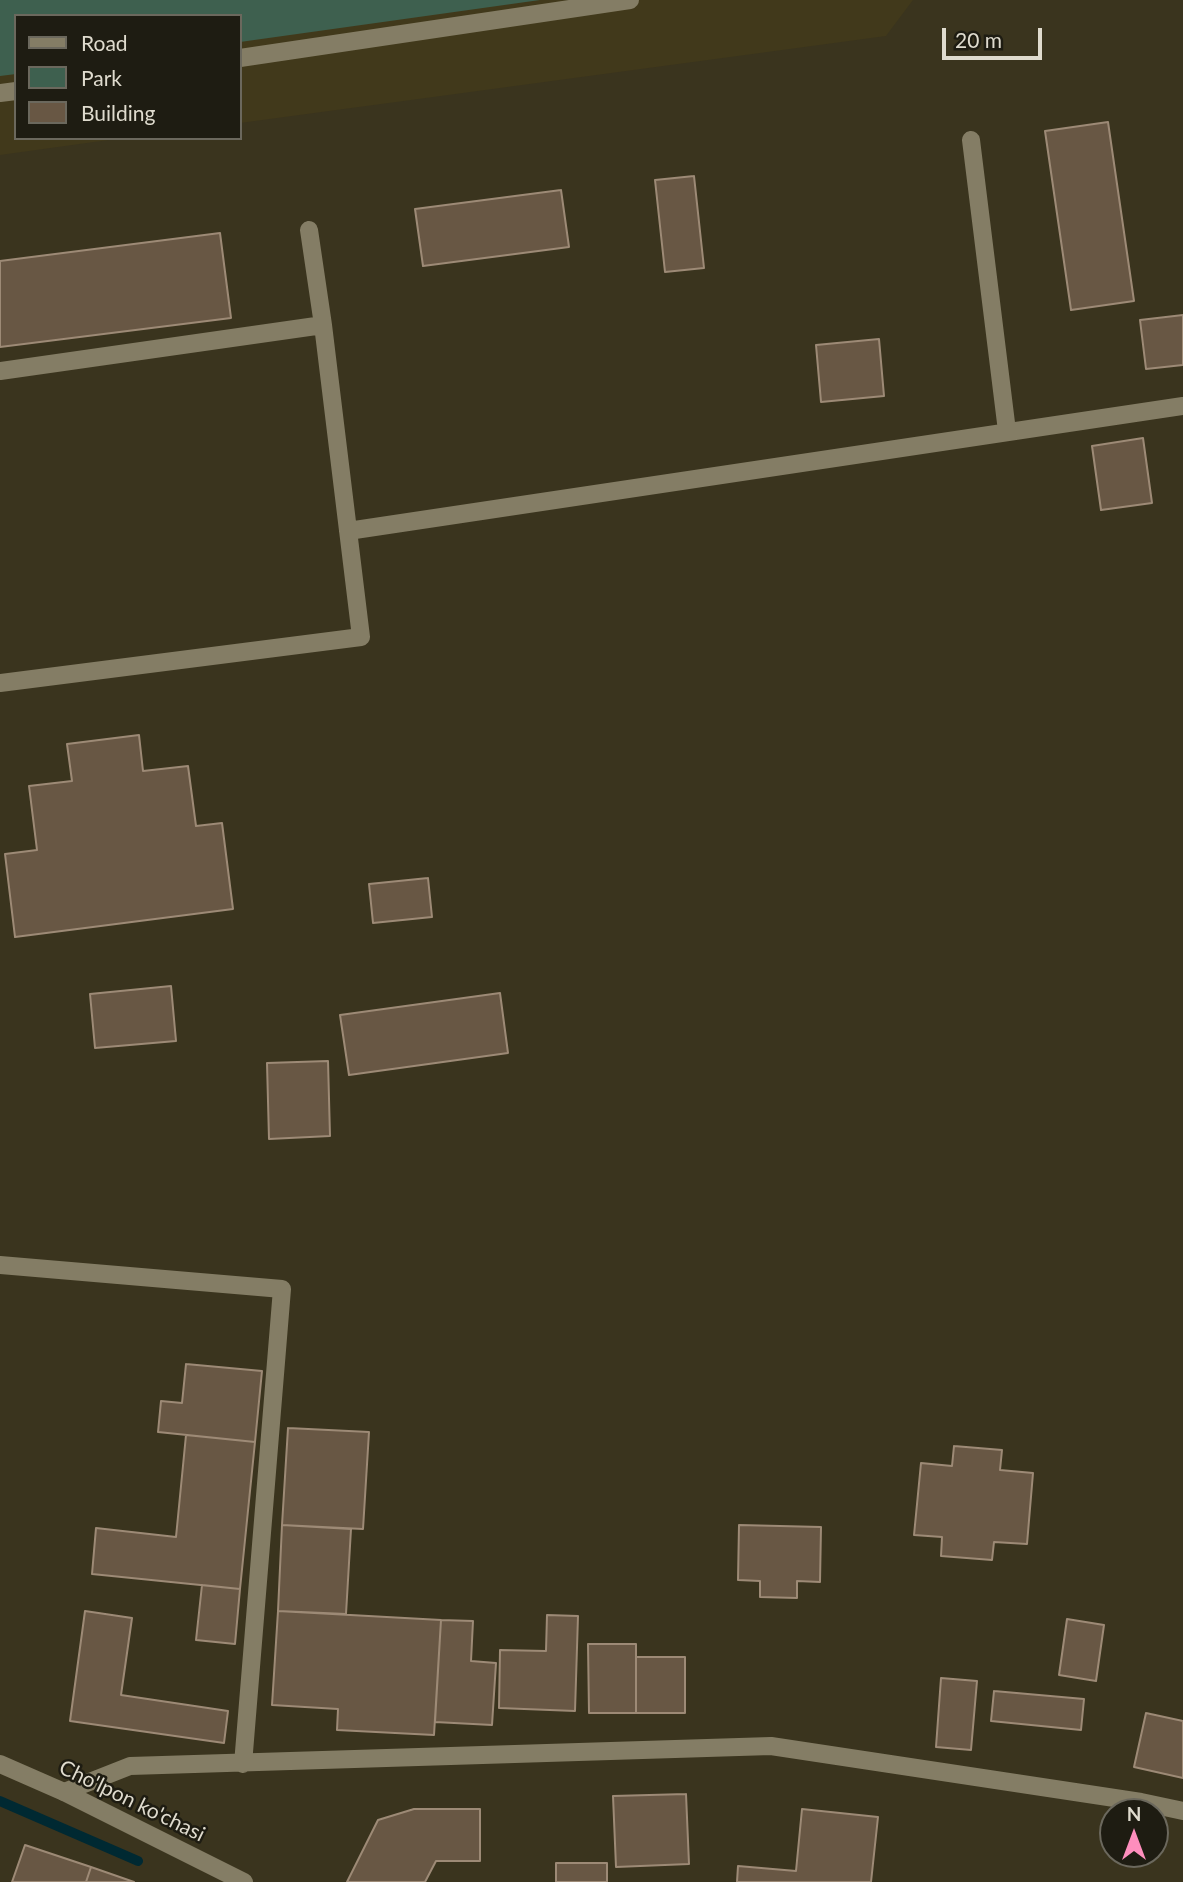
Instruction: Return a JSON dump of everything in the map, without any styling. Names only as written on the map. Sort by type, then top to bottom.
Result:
[{"type":"street","points":[[242,58],[630,0]]},
{"type":"street","points":[[971,140],[1007,431]]},
{"type":"street","points":[[0,683],[361,637],[309,230]]},
{"type":"street","points":[[0,371],[323,325]]},
{"type":"street","points":[[348,531],[1183,406]]},
{"type":"street","points":[[0,1265],[282,1289],[243,1764]]},
{"type":"street","points":[[64,1792],[130,1766],[771,1746],[1141,1802],[1183,1811]]},
{"type":"street","name":"Cho'lpon ko'chasi","points":[[0,1764],[64,1792],[244,1882]]},
{"type":"shaded area","points":[[0,0],[913,0],[886,36],[242,123],[242,14],[14,14],[14,140],[109,140],[0,155]]},
{"type":"green space","points":[[0,0],[540,0],[242,42],[242,14],[14,14],[14,74],[0,76]]},
{"type":"building","points":[[1108,122],[1134,301],[1071,310],[1045,131]]},
{"type":"building","points":[[694,176],[704,268],[665,272],[655,180]]},
{"type":"building","points":[[561,190],[569,247],[423,266],[415,209]]},
{"type":"building","points":[[220,233],[231,318],[0,347],[0,261]]},
{"type":"building","points":[[1183,315],[1183,365],[1146,369],[1140,320]]},
{"type":"building","points":[[879,339],[884,396],[821,402],[816,345]]},
{"type":"building","points":[[1143,438],[1152,503],[1101,510],[1092,446]]},
{"type":"building","points":[[139,735],[143,771],[188,766],[196,826],[222,823],[233,909],[15,937],[5,854],[37,850],[29,786],[72,781],[67,744]]},
{"type":"building","points":[[428,878],[432,917],[373,923],[369,884]]},
{"type":"building","points":[[171,986],[176,1041],[95,1048],[90,994]]},
{"type":"building","points":[[500,993],[508,1053],[349,1075],[340,1015]]},
{"type":"building","points":[[328,1061],[330,1136],[269,1139],[267,1063]]},
{"type":"building","points":[[186,1364],[262,1371],[255,1442],[158,1432],[161,1401],[182,1403]]},
{"type":"building","points":[[288,1428],[369,1432],[363,1529],[282,1525]]},
{"type":"building","points":[[186,1435],[255,1442],[240,1589],[92,1574],[96,1528],[176,1537]]},
{"type":"building","points":[[954,1446],[1002,1450],[1000,1470],[1033,1473],[1027,1544],[994,1542],[992,1560],[941,1556],[942,1537],[914,1535],[921,1463],[952,1466]]},
{"type":"building","points":[[282,1525],[351,1529],[346,1614],[278,1611]]},
{"type":"building","points":[[739,1525],[821,1527],[820,1582],[797,1581],[797,1598],[760,1597],[760,1581],[738,1580]]},
{"type":"building","points":[[202,1585],[240,1589],[235,1644],[196,1640]]},
{"type":"building","points":[[85,1611],[132,1618],[121,1695],[228,1711],[224,1743],[70,1721]]},
{"type":"building","points":[[278,1611],[441,1620],[434,1735],[337,1730],[338,1709],[272,1705]]},
{"type":"building","points":[[547,1615],[578,1616],[575,1711],[499,1708],[500,1650],[546,1651]]},
{"type":"building","points":[[1067,1619],[1104,1625],[1096,1681],[1059,1675]]},
{"type":"building","points":[[441,1620],[473,1621],[471,1661],[496,1663],[492,1725],[435,1722]]},
{"type":"building","points":[[588,1644],[636,1644],[636,1713],[589,1713]]},
{"type":"building","points":[[636,1657],[685,1657],[685,1713],[636,1713]]},
{"type":"building","points":[[941,1678],[977,1681],[971,1750],[936,1747]]},
{"type":"building","points":[[994,1691],[1084,1699],[1081,1730],[991,1721]]},
{"type":"building","points":[[1146,1713],[1183,1721],[1183,1778],[1134,1767]]},
{"type":"building","points":[[686,1794],[689,1864],[616,1867],[613,1796]]},
{"type":"building","points":[[414,1809],[480,1809],[480,1861],[436,1861],[425,1882],[347,1882],[378,1820]]},
{"type":"building","points":[[802,1809],[878,1817],[871,1882],[737,1882],[738,1866],[796,1871]]},
{"type":"building","points":[[25,1845],[91,1867],[86,1882],[12,1882]]},
{"type":"building","points":[[556,1863],[607,1863],[607,1882],[556,1882]]},
{"type":"building","points":[[91,1867],[134,1882],[86,1882]]},
{"type":"waterway","points":[[0,1801],[138,1861]]}]
